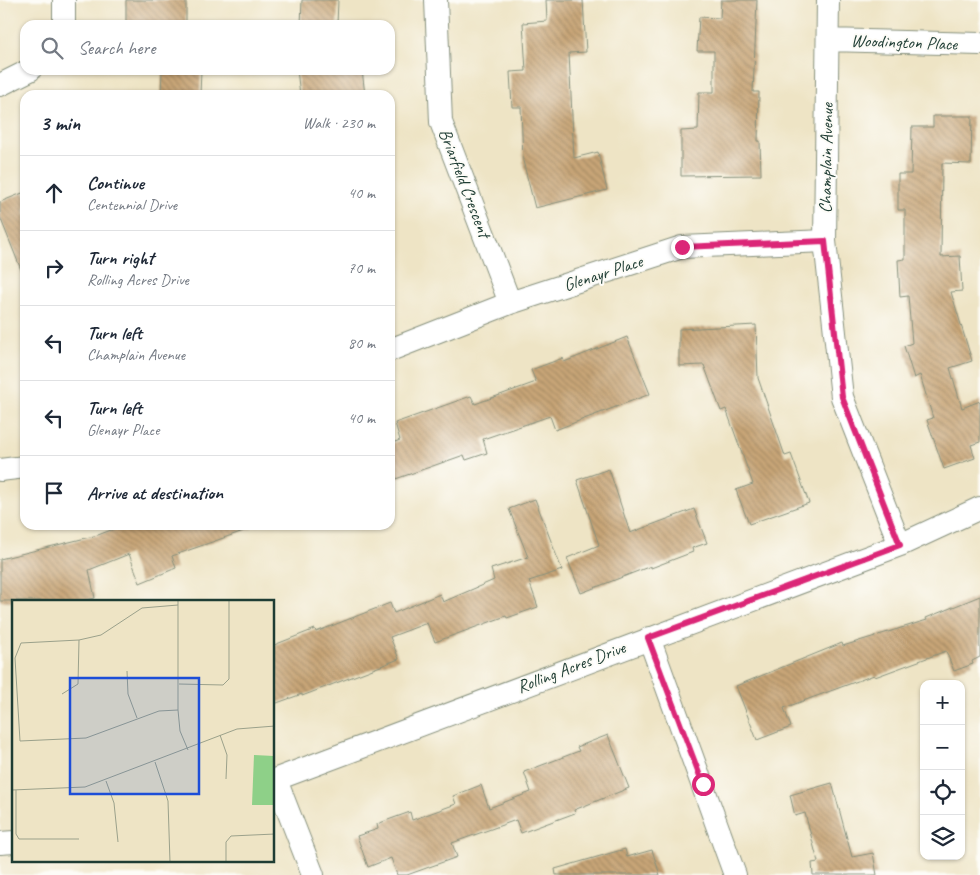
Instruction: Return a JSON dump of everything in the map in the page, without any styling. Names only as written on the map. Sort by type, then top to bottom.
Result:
[{"type":"street","points":[[64,0],[64,20]]},
{"type":"street","name":"Briarfield Crescent","points":[[436,0],[441,122],[510,303]]},
{"type":"street","name":"Champlain Avenue","points":[[828,0],[825,241],[842,397],[900,545]]},
{"type":"street","name":"Woodington Place","points":[[828,40],[980,44]]},
{"type":"street","points":[[0,85],[20,75]]},
{"type":"street","name":"Glenayr Place","points":[[395,348],[510,303],[682,247],[825,241]]},
{"type":"street","points":[[0,470],[20,468]]},
{"type":"street","name":"Rolling Acres Drive","points":[[275,780],[648,638],[900,545],[980,508]]},
{"type":"street","points":[[648,638],[735,875]]},
{"type":"street","points":[[275,780],[313,875]]},
{"type":"building","points":[[126,0],[186,0],[186,20],[126,20]]},
{"type":"building","points":[[302,0],[338,0],[337,20],[301,20]]},
{"type":"building","points":[[546,0],[583,0],[586,52],[569,53],[574,158],[598,152],[607,190],[535,208],[523,161],[521,107],[512,107],[510,72],[526,71],[523,23],[547,21]]},
{"type":"building","points":[[721,0],[757,0],[753,92],[759,92],[758,141],[760,141],[761,175],[681,176],[681,131],[698,130],[699,92],[714,92],[714,51],[697,51],[699,17],[720,18]]},
{"type":"building","points":[[162,75],[201,75],[200,90],[161,90]]},
{"type":"building","points":[[298,75],[363,75],[364,90],[299,90]]},
{"type":"building","points":[[933,116],[972,116],[971,164],[942,163],[941,257],[960,256],[962,291],[951,292],[972,361],[950,368],[962,408],[980,401],[980,442],[971,445],[975,458],[944,469],[927,420],[933,418],[920,375],[914,378],[904,346],[912,343],[908,296],[900,297],[898,260],[905,259],[905,210],[898,210],[898,174],[911,174],[912,127],[933,127]]},
{"type":"building","points":[[20,194],[20,267],[0,217],[0,202]]},
{"type":"building","points":[[756,325],[758,378],[785,456],[791,454],[809,503],[749,524],[736,490],[753,484],[726,409],[721,411],[704,365],[679,366],[679,329]]},
{"type":"building","points":[[627,337],[650,394],[555,430],[550,416],[483,439],[487,453],[466,460],[464,455],[395,479],[395,442],[400,440],[395,423],[471,396],[475,404],[536,382],[531,370],[563,358],[564,362]]},
{"type":"building","points":[[609,469],[630,533],[694,509],[707,543],[692,548],[693,552],[581,593],[567,558],[599,545],[577,480]]},
{"type":"building","points":[[535,499],[562,570],[529,581],[538,607],[507,618],[506,616],[435,642],[427,623],[390,637],[399,659],[302,696],[302,694],[275,704],[275,645],[315,629],[316,632],[390,603],[394,613],[440,594],[443,602],[494,580],[491,569],[528,557],[509,509]]},
{"type":"building","points":[[111,530],[246,530],[172,556],[176,568],[140,583],[129,554],[89,570],[95,598],[87,600],[0,601],[0,559],[98,535]]},
{"type":"building","points":[[980,596],[980,657],[972,661],[973,664],[954,671],[946,651],[875,677],[874,675],[784,708],[791,727],[757,740],[736,686],[842,643],[843,646],[927,620],[926,618]]},
{"type":"building","points":[[608,735],[629,788],[574,810],[575,813],[521,833],[516,820],[452,843],[457,857],[407,875],[397,875],[391,858],[368,867],[357,836],[378,829],[377,824],[410,812],[412,820],[456,804],[453,796],[481,785],[489,808],[531,792],[524,772],[579,751],[577,747]]},
{"type":"building","points":[[832,783],[852,857],[873,853],[877,875],[813,875],[812,863],[818,862],[805,813],[795,816],[790,795]]},
{"type":"building","points":[[625,849],[627,857],[652,850],[660,875],[556,875],[555,869]]},
{"type":"route","points":[[682,247],[825,241],[842,397],[900,545],[648,638],[703,784]]}]
